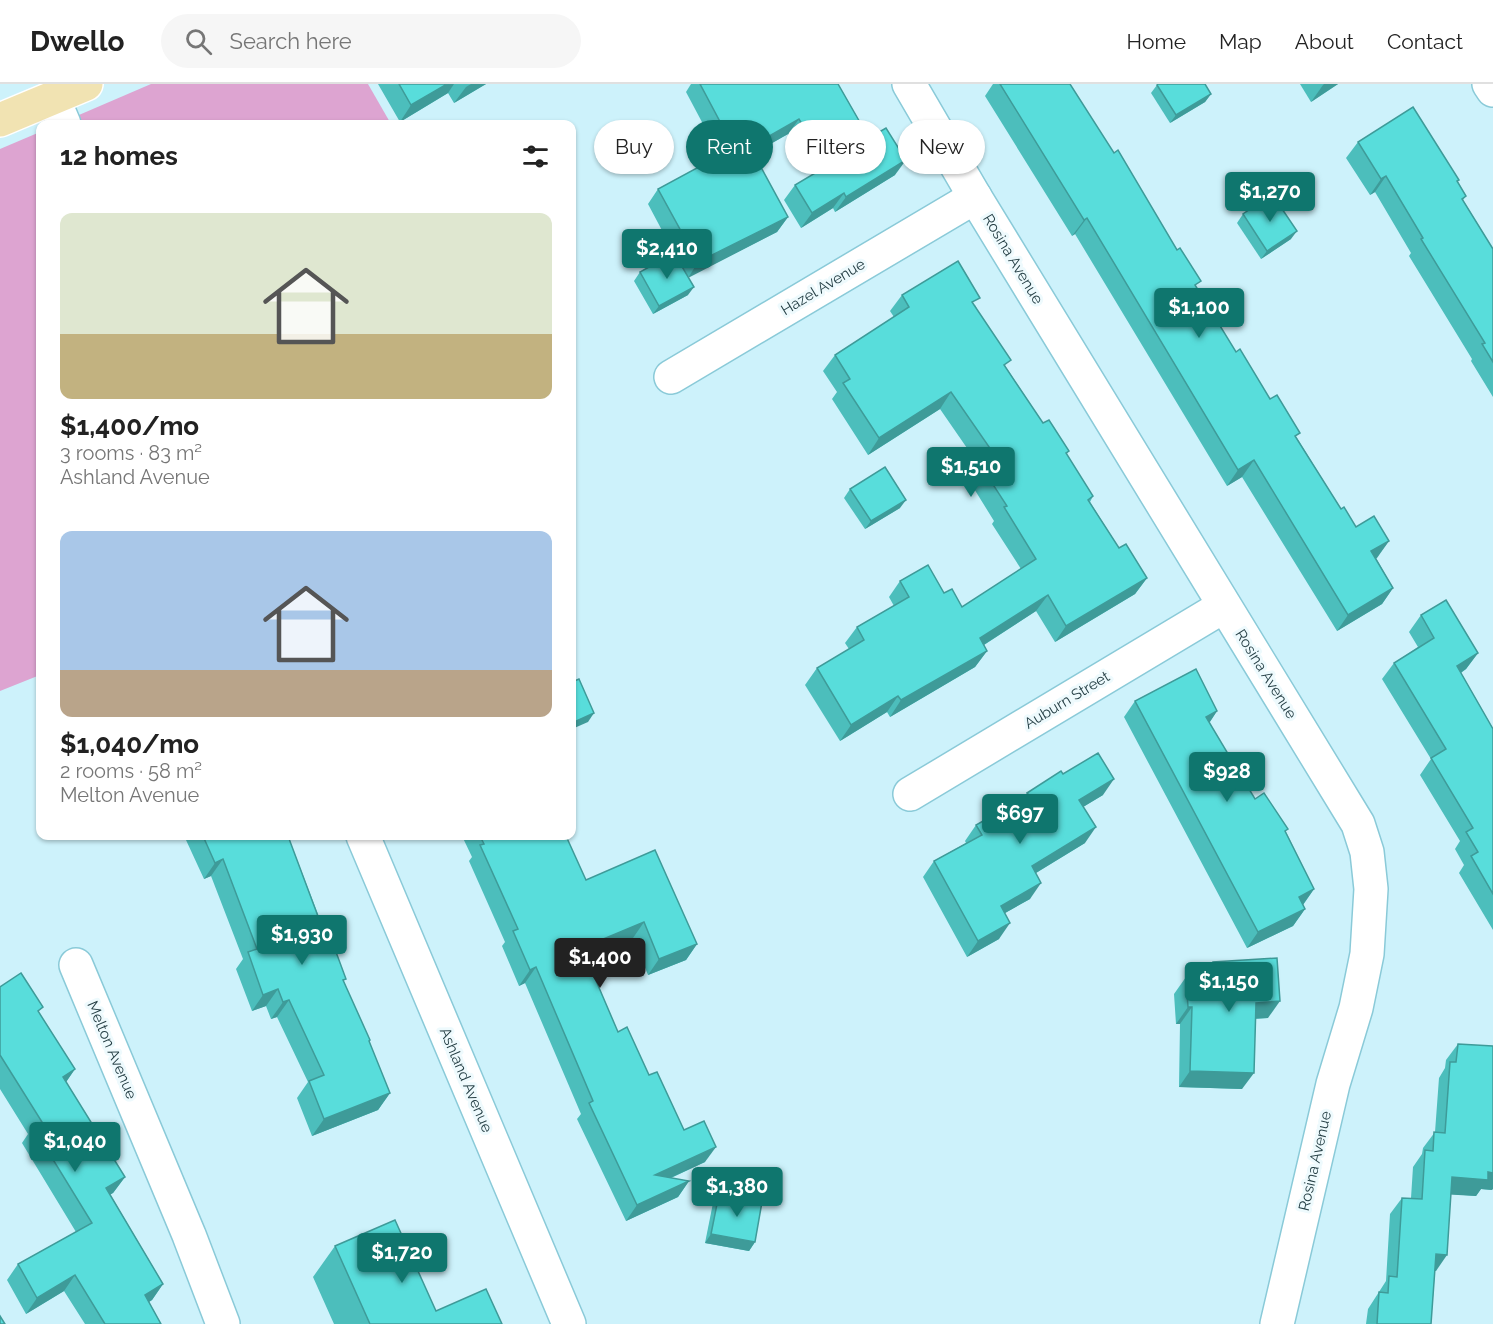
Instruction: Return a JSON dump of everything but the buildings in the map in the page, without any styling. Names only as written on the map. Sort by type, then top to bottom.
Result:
[{"type":"main road","points":[[0,120],[58,111],[86,84]]},
{"type":"street","name":"Rosina Avenue","points":[[909,84],[975,197],[1358,824],[1367,852],[1371,889],[1367,954],[1356,1008],[1333,1084],[1277,1324]]},
{"type":"street","points":[[1490,84],[1493,90]]},
{"type":"street","name":"Hazel Avenue","points":[[671,377],[975,197]]},
{"type":"street","name":"Auburn Street","points":[[910,794],[1224,606]]},
{"type":"street","name":"Ashland Avenue","points":[[365,840],[569,1324]]},
{"type":"street","name":"Melton Avenue","points":[[76,965],[224,1324]]},
{"type":"shaded area","points":[[151,84],[368,84],[389,120],[67,120]]},
{"type":"shaded area","points":[[36,134],[36,677],[0,691],[0,149]]}]
